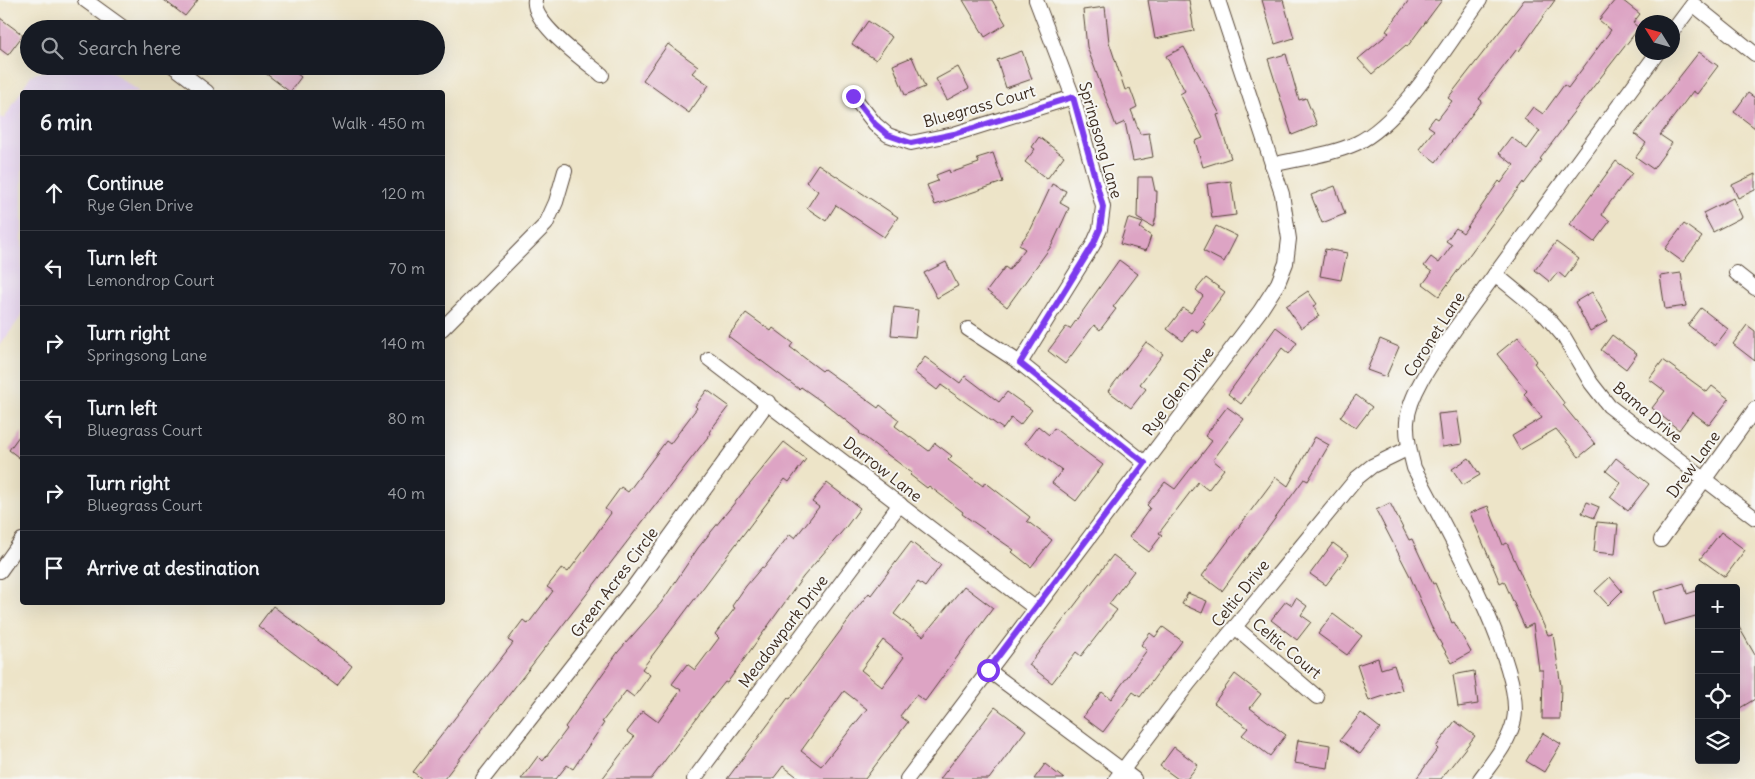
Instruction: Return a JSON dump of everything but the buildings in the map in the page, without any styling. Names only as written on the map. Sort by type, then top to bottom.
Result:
[{"type":"street","points":[[85,0],[113,20]]},
{"type":"street","points":[[535,0],[538,15],[550,31],[602,76]]},
{"type":"street","name":"Springsong Lane","points":[[1020,363],[1093,245],[1100,229],[1103,207],[1073,97],[1036,0]]},
{"type":"street","name":"Rye Glen Drive","points":[[907,779],[1260,311],[1278,282],[1286,263],[1289,239],[1282,194],[1218,0]]},
{"type":"street","points":[[1272,165],[1342,149],[1358,142],[1375,130],[1407,100],[1480,0]]},
{"type":"street","points":[[1680,21],[1693,4],[1755,54]]},
{"type":"street","name":"Coronet Lane","points":[[1480,779],[1506,743],[1514,719],[1508,664],[1472,581],[1414,468],[1409,448],[1407,421],[1412,402],[1431,365],[1495,274],[1652,60]]},
{"type":"street","points":[[185,75],[204,90]]},
{"type":"street","name":"Bluegrass Court","points":[[853,96],[875,124],[888,135],[911,143],[954,134],[1073,97]]},
{"type":"street","points":[[445,326],[546,224],[556,202],[565,171]]},
{"type":"street","points":[[1736,273],[1755,288]]},
{"type":"street","name":"Bama Drive","points":[[1495,274],[1546,316],[1564,337],[1591,383],[1609,406],[1755,518]]},
{"type":"street","points":[[968,329],[1020,363],[1145,463]]},
{"type":"street","name":"Darrow Lane","points":[[709,359],[768,402],[1035,608]]},
{"type":"street","name":"Green Acres Circle","points":[[483,779],[632,590],[768,402]]},
{"type":"street","name":"Drew Lane","points":[[1661,540],[1755,409]]},
{"type":"street","name":"Celtic Drive","points":[[1119,774],[1235,627],[1357,478],[1372,466],[1409,448]]},
{"type":"street","name":"Meadowpark Drive","points":[[694,779],[900,504]]},
{"type":"street","points":[[0,571],[20,543]]},
{"type":"street","name":"Celtic Court","points":[[1235,627],[1317,696]]},
{"type":"street","points":[[988,670],[1119,774],[1134,779]]},
{"type":"shaded area","points":[[31,75],[116,75],[137,90],[22,90]]},
{"type":"shaded area","points":[[20,93],[20,318],[0,346],[0,117],[4,119]]},
{"type":"route","points":[[853,96],[875,124],[888,135],[911,143],[954,134],[1073,97],[1103,207],[1100,229],[1093,245],[1020,363],[1145,463],[988,670]]}]
